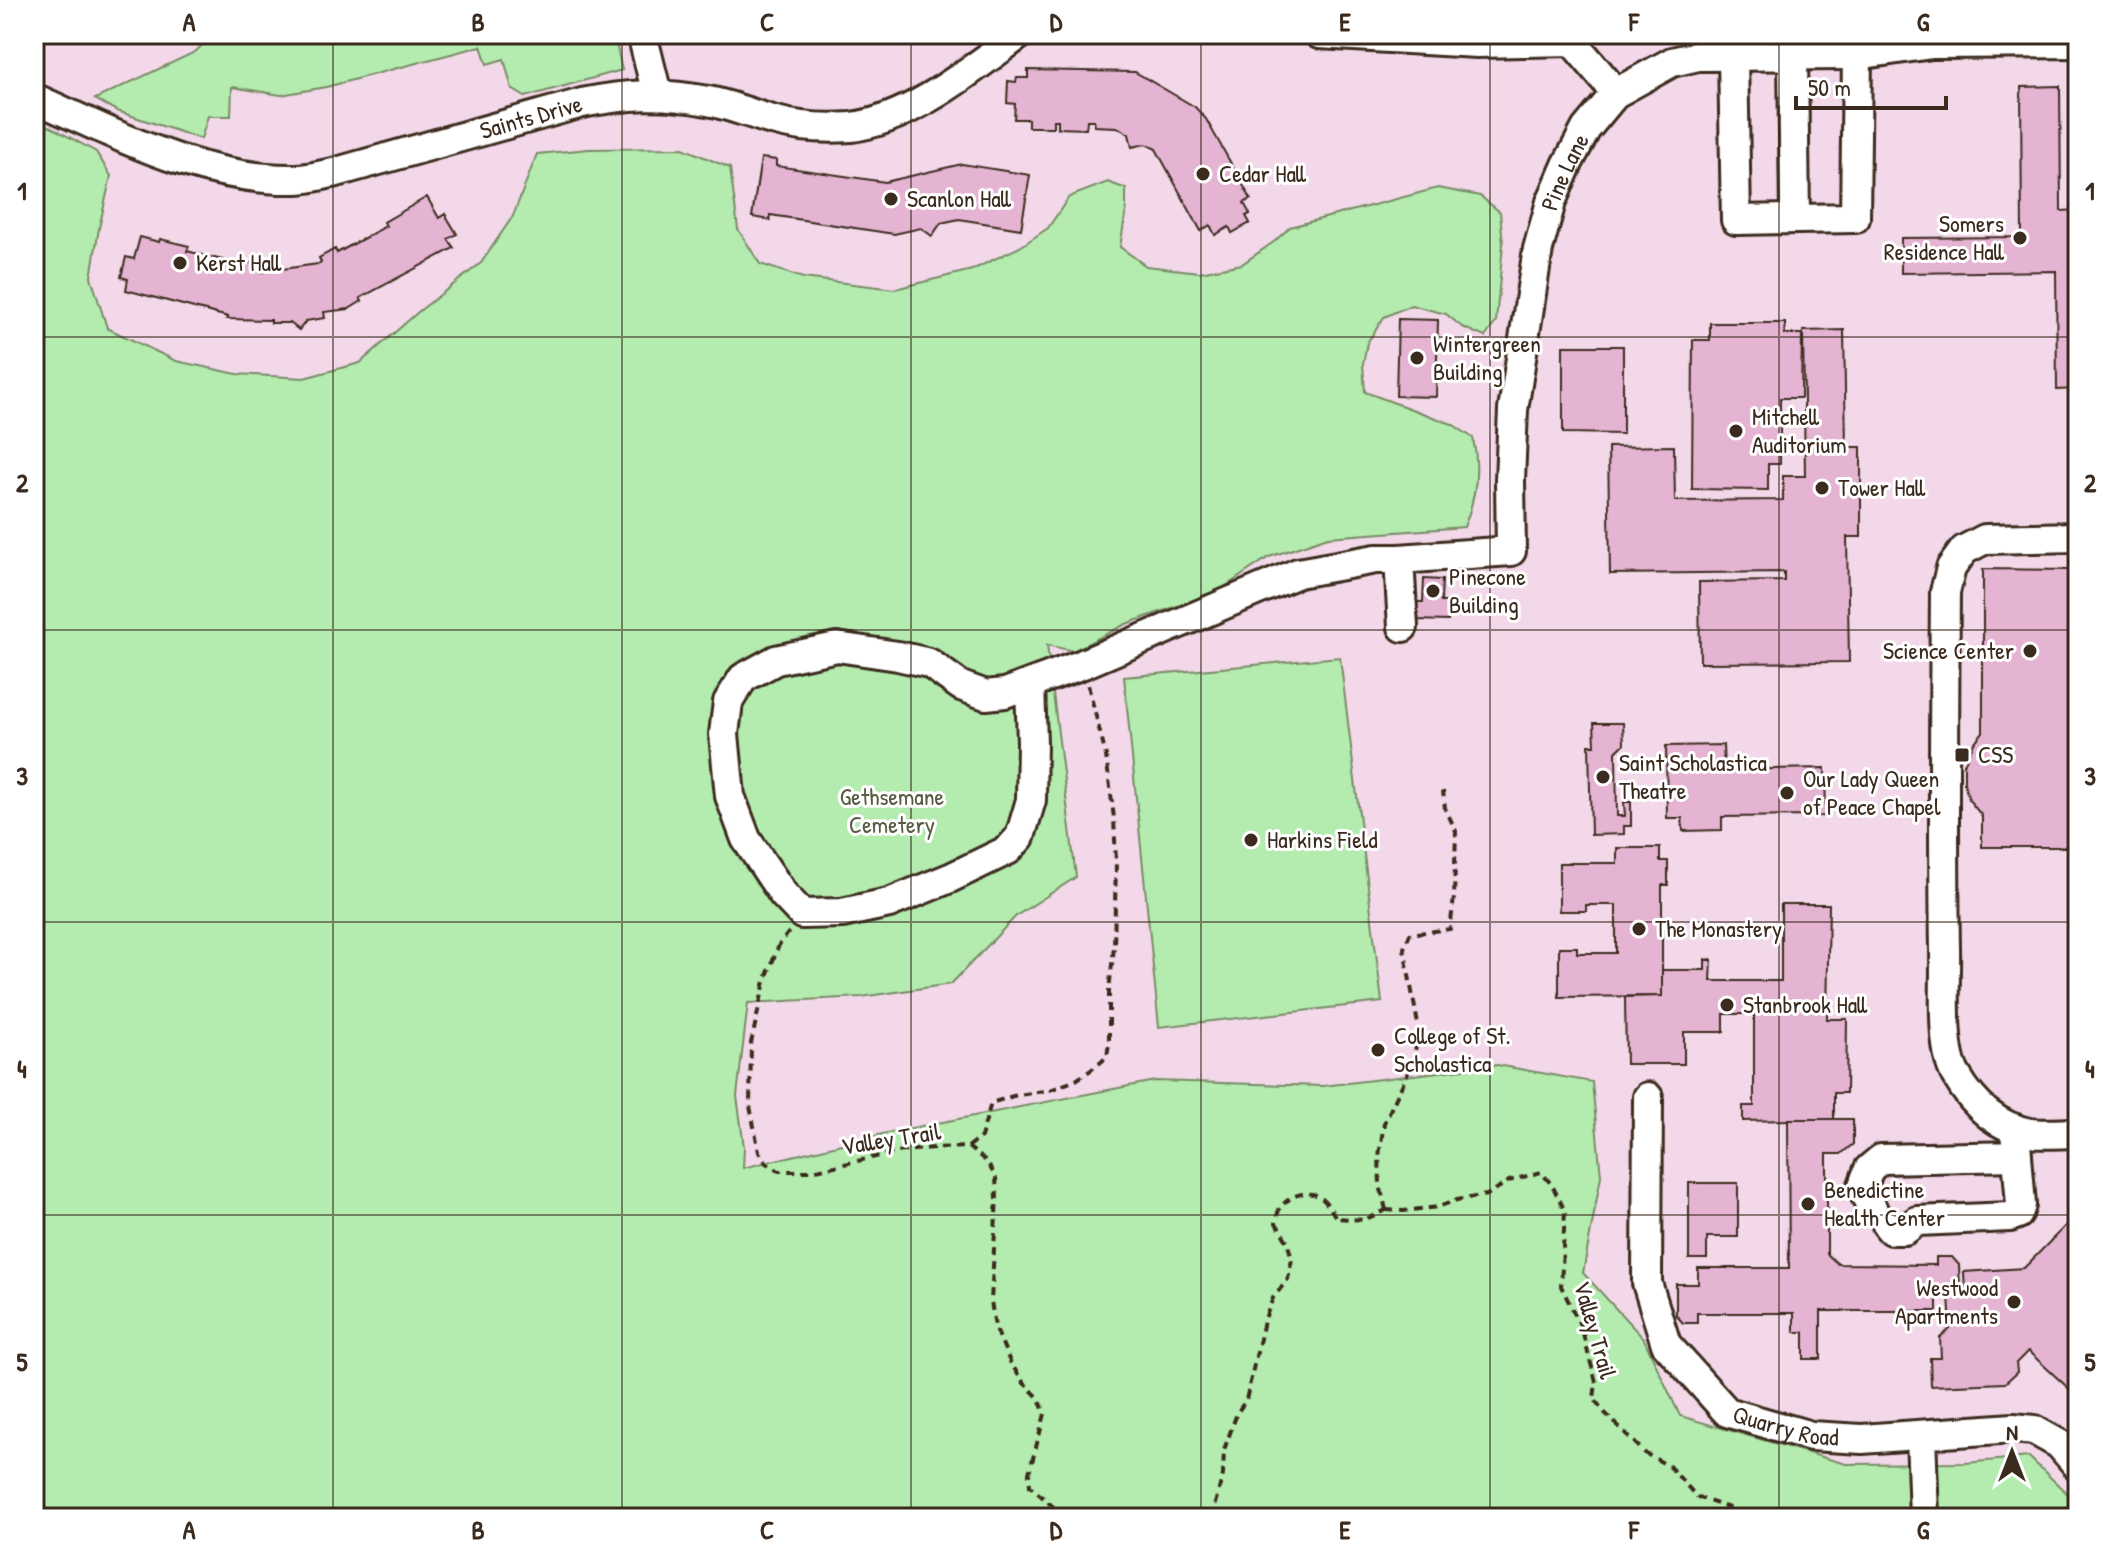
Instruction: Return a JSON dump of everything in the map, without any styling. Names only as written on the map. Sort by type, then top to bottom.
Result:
[{"type":"lane","points":[[642,34],[657,94]]},
{"type":"lane","name":"Saints Drive","points":[[34,98],[166,156],[243,176],[299,179],[333,173],[582,103],[621,95],[657,94],[710,101],[773,121],[809,127],[852,127],[908,110],[1020,34]]},
{"type":"lane","points":[[1319,34],[1477,43],[1572,38],[1616,93]]},
{"type":"lane","name":"Pine Lane","points":[[1399,559],[1511,551],[1513,410],[1538,249],[1551,202],[1567,165],[1586,129],[1616,93],[1672,62],[1698,56],[1857,55],[1932,44],[2078,43]]},
{"type":"lane","points":[[1733,56],[1736,220],[1855,218],[1857,55]]},
{"type":"lane","points":[[1793,56],[1795,218]]},
{"type":"lane","points":[[2078,537],[1985,539],[1964,550],[1951,568],[1945,592],[1946,1038],[1953,1072],[1975,1104],[1995,1119],[2016,1142],[2021,1205],[2018,1214],[2010,1217],[1917,1221],[1905,1230],[1891,1230],[1862,1188],[1869,1169],[1881,1159],[2016,1142],[2031,1133],[2078,1133]]},
{"type":"lane","points":[[1030,685],[1031,800],[1020,837],[1008,850],[889,903],[842,913],[802,914],[783,894],[746,839],[730,796],[724,734],[728,702],[743,678],[776,660],[837,647],[929,663],[961,686],[986,695],[1005,693],[1083,664],[1298,573],[1376,559],[1399,559],[1403,627]]},
{"type":"lane","name":"Quarry Road","points":[[1648,1097],[1647,1283],[1666,1344],[1727,1412],[1811,1436],[1862,1439],[2013,1428],[2034,1430],[2059,1444],[2078,1466]]},
{"type":"lane","points":[[1921,1436],[1924,1516]]},
{"type":"path","points":[[968,1147],[981,1137],[991,1103],[1050,1090],[1076,1080],[1107,1057],[1114,947],[1114,818],[1106,756],[1083,664]]},
{"type":"path","points":[[1211,1518],[1223,1475],[1224,1450],[1237,1413],[1246,1400],[1264,1321],[1273,1298],[1288,1279],[1292,1259],[1287,1241],[1276,1223],[1279,1210],[1293,1196],[1307,1193],[1319,1196],[1336,1218],[1364,1220],[1386,1210],[1380,1185],[1379,1156],[1384,1123],[1413,1062],[1419,1030],[1404,948],[1410,934],[1450,929],[1456,831],[1445,808],[1443,791]]},
{"type":"path","name":"Valley Trail","points":[[802,914],[779,945],[765,981],[751,1043],[750,1106],[759,1152],[766,1163],[779,1171],[812,1171],[903,1151],[968,1147],[986,1161],[996,1177],[991,1301],[995,1327],[1010,1362],[1023,1382],[1039,1398],[1045,1414],[1029,1473],[1030,1486],[1066,1518]]},
{"type":"path","name":"Valley Trail","points":[[1386,1210],[1438,1207],[1487,1195],[1509,1181],[1541,1172],[1552,1185],[1565,1211],[1561,1286],[1581,1327],[1596,1382],[1594,1399],[1646,1454],[1669,1466],[1697,1497],[1770,1518]]},
{"type":"shaded area","name":"College of St. Scholastica","points":[[34,34],[2078,34],[2078,1518],[677,1518],[34,582]]},
{"type":"green space","points":[[210,34],[614,34],[622,70],[525,97],[512,89],[504,59],[487,64],[481,46],[326,87],[281,95],[232,87],[231,116],[208,116],[201,139],[117,111],[95,99],[195,52]]},
{"type":"green space","name":"Gethsemane Cemetery","points":[[34,121],[96,152],[111,176],[91,277],[107,328],[176,361],[237,374],[304,378],[360,363],[481,263],[513,216],[537,154],[589,149],[683,148],[730,168],[738,229],[760,264],[803,278],[895,289],[972,270],[1020,247],[1048,228],[1069,197],[1108,182],[1126,189],[1120,247],[1146,266],[1200,272],[1242,264],[1290,227],[1438,188],[1480,196],[1500,212],[1503,244],[1496,322],[1485,337],[1462,327],[1446,314],[1411,305],[1384,317],[1367,343],[1363,364],[1365,392],[1452,424],[1473,438],[1476,483],[1464,527],[1328,537],[1269,557],[1217,592],[1126,624],[1073,651],[1047,645],[1076,877],[1016,916],[951,984],[861,997],[748,1003],[737,1096],[744,1147],[743,1168],[891,1132],[1155,1081],[1323,1086],[1497,1065],[1592,1082],[1601,1176],[1583,1273],[1644,1339],[1680,1416],[1846,1464],[1965,1463],[2029,1457],[2078,1504],[2078,1518],[34,1518]]},
{"type":"green space","name":"Harkins Field","points":[[1340,657],[1382,1002],[1159,1027],[1124,677]]},
{"type":"building","name":"Cedar Hall","points":[[1028,70],[1135,72],[1195,107],[1206,119],[1251,199],[1244,203],[1250,214],[1246,216],[1250,223],[1232,233],[1229,227],[1215,235],[1210,225],[1201,231],[1156,149],[1146,144],[1132,147],[1129,134],[1117,127],[1094,126],[1094,120],[1087,120],[1086,129],[1058,128],[1058,120],[1053,120],[1053,127],[1028,127],[1028,119],[1014,119],[1015,104],[1007,103],[1008,81],[1028,78]]},
{"type":"building","name":"Somers Residence Hall","points":[[2060,86],[2061,211],[2078,210],[2078,389],[2057,390],[2056,271],[1901,273],[1901,238],[2022,237],[2021,87]]},
{"type":"building","name":"Scanlon Hall","points":[[761,158],[776,160],[776,166],[885,182],[962,164],[1030,175],[1021,229],[959,219],[941,223],[932,236],[921,228],[894,234],[770,215],[770,220],[752,217]]},
{"type":"building","name":"Kerst Hall","points":[[427,197],[439,218],[445,214],[457,234],[448,239],[454,248],[360,298],[362,301],[349,309],[324,312],[325,318],[306,321],[299,330],[290,323],[271,323],[271,320],[227,319],[126,290],[128,279],[121,277],[126,257],[134,259],[140,237],[189,246],[187,251],[242,265],[243,261],[257,265],[256,271],[261,272],[318,264],[321,262],[319,258],[335,249],[337,253],[386,226],[384,222]]},
{"type":"building","name":"Wintergreen Building","points":[[1398,319],[1438,320],[1436,397],[1396,396]]},
{"type":"building","name":"Mitchell Auditorium","points":[[1710,323],[1785,323],[1785,334],[1802,334],[1801,398],[1780,398],[1780,464],[1768,464],[1768,490],[1692,489],[1693,340],[1710,340]]},
{"type":"building","name":"Tower Hall","points":[[1844,330],[1846,447],[1861,447],[1861,537],[1847,537],[1849,662],[1700,663],[1699,582],[1784,581],[1784,572],[1610,574],[1608,447],[1674,446],[1675,501],[1783,500],[1783,476],[1805,476],[1803,331]]},
{"type":"building","points":[[1563,346],[1623,346],[1623,434],[1563,433]]},
{"type":"building","name":"Science Center","points":[[1983,569],[2078,570],[2078,847],[1982,847],[1982,816],[1969,800],[1964,783],[1964,764],[1983,732]]},
{"type":"building","name":"Pinecone Building","points":[[1424,579],[1442,580],[1441,602],[1448,602],[1448,621],[1415,620],[1416,602],[1423,602]]},
{"type":"building","name":"Saint Scholastica Theatre","points":[[1594,723],[1623,723],[1624,744],[1616,752],[1617,816],[1625,816],[1624,802],[1631,802],[1631,826],[1624,826],[1624,834],[1591,835],[1589,745],[1595,745]]},
{"type":"building","points":[[1723,745],[1724,770],[1825,768],[1826,816],[1722,817],[1722,830],[1683,831],[1682,818],[1667,818],[1666,746]]},
{"type":"building","name":"The Monastery","points":[[1617,848],[1660,848],[1660,861],[1668,861],[1668,885],[1662,885],[1662,996],[1559,997],[1559,947],[1577,947],[1577,953],[1616,953],[1616,905],[1586,905],[1586,911],[1559,911],[1559,863],[1617,863]]},
{"type":"building","name":"Stanbrook Hall","points":[[1781,904],[1829,904],[1827,1019],[1847,1019],[1846,1093],[1834,1093],[1834,1119],[1743,1121],[1743,1106],[1754,1106],[1754,1014],[1724,1014],[1724,1032],[1684,1032],[1684,1064],[1626,1064],[1625,997],[1662,996],[1662,970],[1705,970],[1705,960],[1712,960],[1711,981],[1781,981]]},
{"type":"building","name":"Benedictine Health Center","points":[[1788,1119],[1853,1119],[1853,1144],[1841,1154],[1827,1154],[1827,1254],[1838,1264],[1936,1265],[1936,1257],[1952,1257],[1959,1265],[1960,1288],[1937,1288],[1937,1311],[1821,1311],[1821,1359],[1804,1359],[1804,1332],[1794,1332],[1794,1313],[1697,1313],[1697,1323],[1683,1323],[1676,1315],[1676,1284],[1698,1284],[1698,1268],[1789,1268]]},
{"type":"building","points":[[1689,1183],[1738,1183],[1738,1237],[1707,1237],[1707,1259],[1689,1259]]},
{"type":"building","name":"Westwood Apartments","points":[[2078,1213],[2078,1277],[2071,1284],[2073,1293],[2078,1293],[2078,1310],[2073,1315],[2078,1319],[2078,1397],[2028,1351],[2016,1363],[2017,1372],[2005,1383],[1931,1386],[1930,1358],[1941,1358],[1940,1338],[1951,1328],[1949,1295],[1965,1293],[1964,1272],[2024,1268]]},
{"type":"place","name":"Cedar Hall","points":[[1203,174]]},
{"type":"place","name":"Scanlon Hall","points":[[891,199]]},
{"type":"place","name":"Somers Residence Hall","points":[[2020,238]]},
{"type":"place","name":"Kerst Hall","points":[[180,263]]},
{"type":"place","name":"Wintergreen Building","points":[[1417,358]]},
{"type":"place","name":"Mitchell Auditorium","points":[[1736,431]]},
{"type":"place","name":"Tower Hall","points":[[1822,488]]},
{"type":"place","name":"Pinecone Building","points":[[1433,591]]},
{"type":"place","name":"Science Center","points":[[2030,651]]},
{"type":"place","name":"CSS","points":[[1962,755]]},
{"type":"place","name":"Saint Scholastica Theatre","points":[[1603,777]]},
{"type":"place","name":"Our Lady Queen of Peace Chapel","points":[[1787,793]]},
{"type":"place","name":"Harkins Field","points":[[1251,840]]},
{"type":"place","name":"The Monastery","points":[[1639,929]]},
{"type":"place","name":"Stanbrook Hall","points":[[1727,1005]]},
{"type":"place","name":"College of St. Scholastica","points":[[1378,1050]]},
{"type":"place","name":"Benedictine Health Center","points":[[1808,1204]]},
{"type":"place","name":"Westwood Apartments","points":[[2014,1302]]}]
